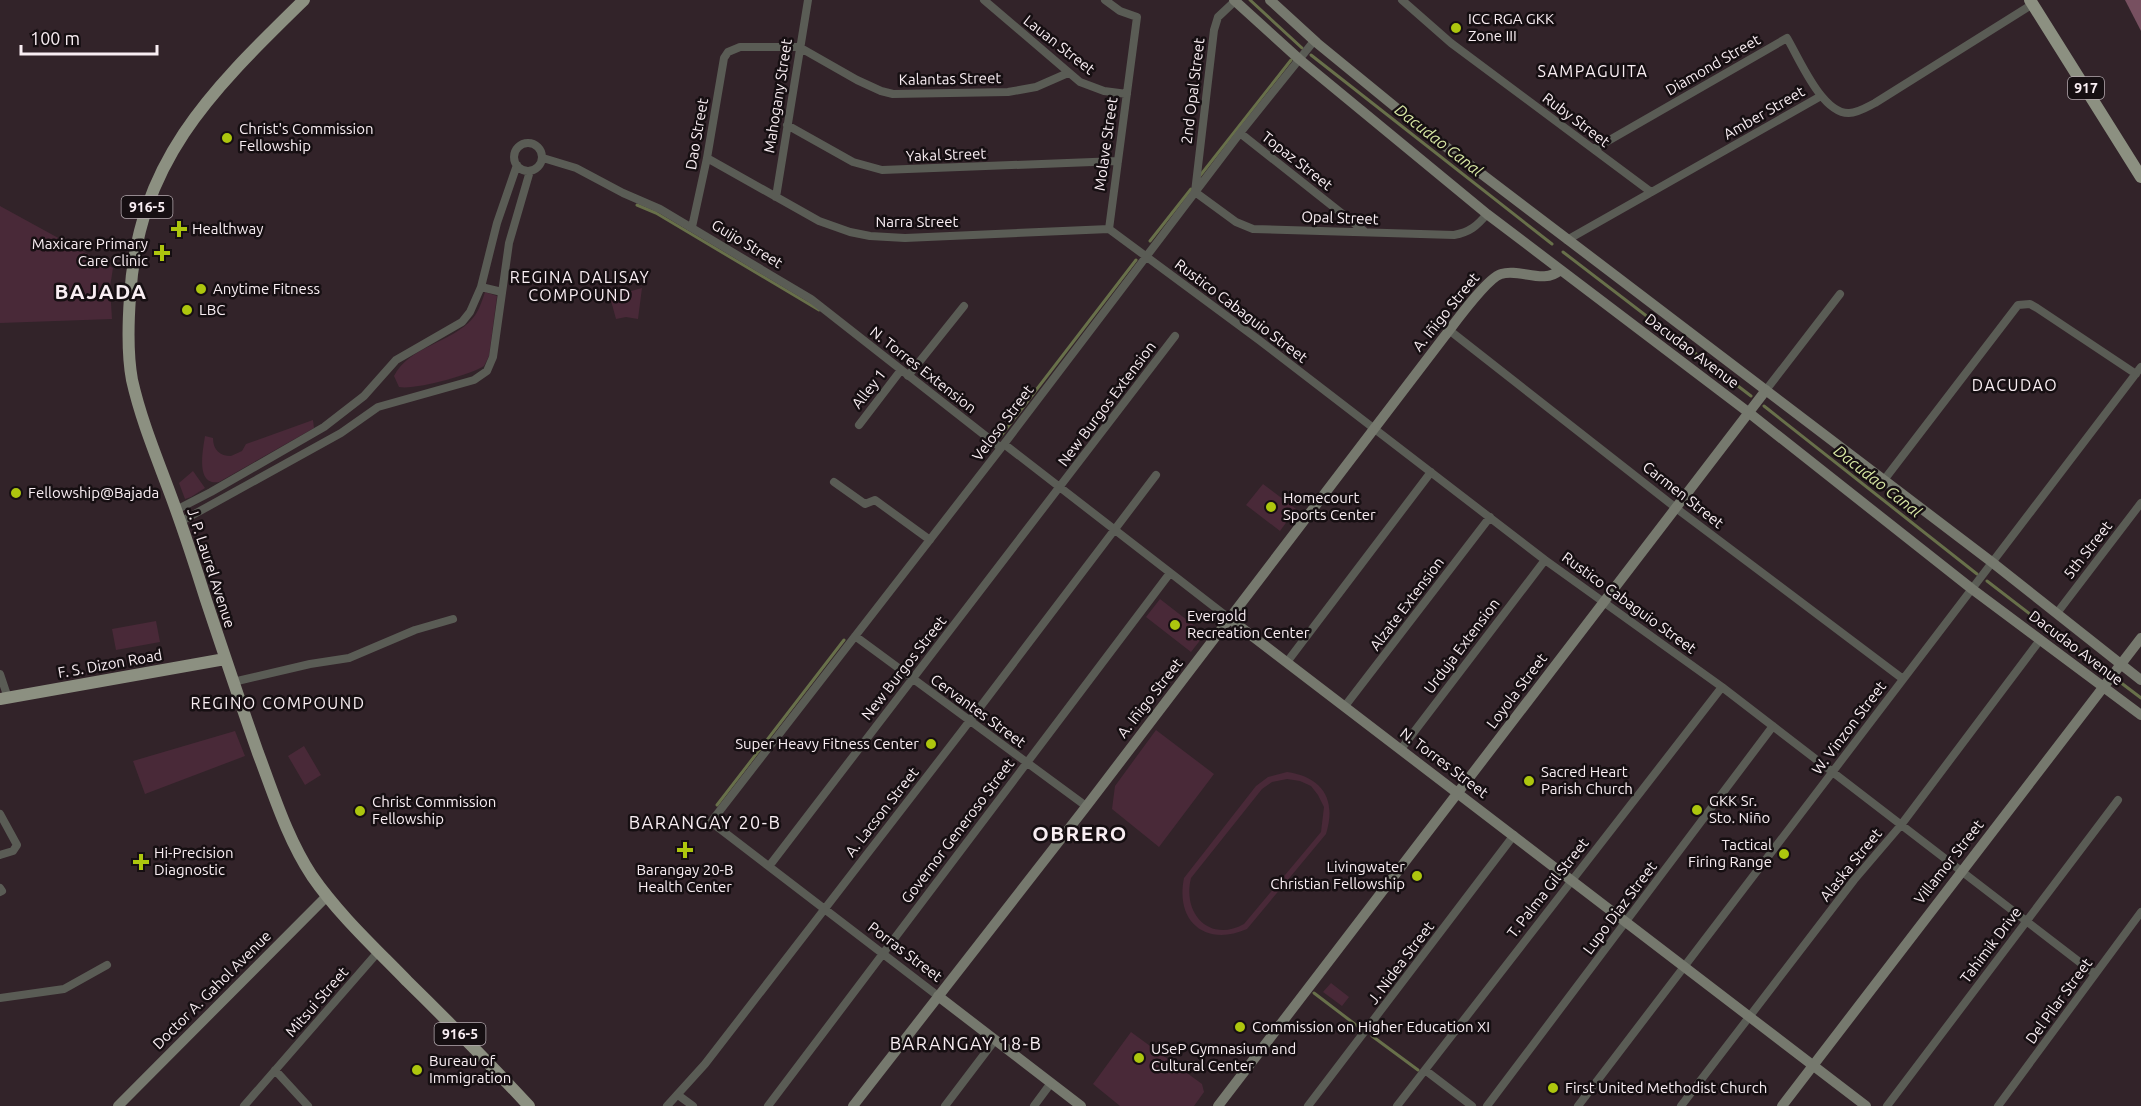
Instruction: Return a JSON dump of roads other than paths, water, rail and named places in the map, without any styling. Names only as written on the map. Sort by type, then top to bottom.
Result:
[{"type":"main road","name":"J. P. Laurel Avenue","points":[[304,0],[234,69],[196,115],[155,186],[139,233],[130,291],[128,323],[130,368],[145,425],[233,682],[283,821],[310,874],[378,952],[529,1106]]},
{"type":"main road","name":"Dacudao Avenue","points":[[1235,0],[1299,59],[1487,214],[1748,412],[1972,589],[2141,715]]},
{"type":"main road","name":"Dacudao Avenue","points":[[1270,0],[1314,41],[1416,124],[1692,332],[1993,563],[2141,680]]},
{"type":"main road","name":"917","points":[[2032,2],[2141,177]]},
{"type":"main road","name":"A. Iñigo Street","points":[[853,1106],[1230,619],[1449,330],[1489,282],[1506,273],[1548,276],[1560,270]]},
{"type":"main road","name":"Loyola Street","points":[[1218,1106],[1766,390]]},
{"type":"main road","name":"N. Torres Street","points":[[1230,619],[1866,1106]]},
{"type":"main road","name":"Villamor Street","points":[[1782,1106],[2141,638]]},
{"type":"main road","name":"F. S. Dizon Road","points":[[4,699],[225,659]]},
{"type":"main road","name":"Doctor A. Gahol Avenue","points":[[118,1106],[327,896]]},
{"type":"main road","name":"Porras Street","points":[[938,996],[1081,1106]]},
{"type":"street","name":"Mahogany Street","points":[[776,197],[808,0]]},
{"type":"street","name":"Lauan Street","points":[[984,0],[1068,73],[1093,88],[1126,94]]},
{"type":"street","name":"Molave Street","points":[[1105,0],[1120,11],[1137,17],[1109,228]]},
{"type":"street","name":"2nd Opal Street","points":[[1195,192],[1214,30],[1218,17],[1235,0]]},
{"type":"street","name":"Ruby Street","points":[[1402,0],[1451,43],[1651,192]]},
{"type":"street","name":"Amber Street","points":[[1567,240],[1821,96],[1833,109],[1840,112],[1854,112],[1865,108],[2032,2]]},
{"type":"street","name":"Diamond Street","points":[[1594,149],[1787,38],[1821,96]]},
{"type":"street","name":"Veloso Street","points":[[711,822],[1003,446],[1240,133],[1314,41]]},
{"type":"street","name":"Kalantas Street","points":[[732,49],[799,47],[863,83],[893,94],[1008,92],[1036,87],[1068,73]]},
{"type":"street","name":"Dao Street","points":[[692,227],[707,158],[724,58],[732,49]]},
{"type":"street","name":"Yakal Street","points":[[787,125],[853,162],[882,170],[1118,161]]},
{"type":"street","name":"Topaz Street","points":[[1240,133],[1365,231]]},
{"type":"street","points":[[176,510],[300,442],[332,421],[364,396],[396,360],[462,322],[470,312],[481,287],[500,215],[517,165],[514,154],[518,147],[525,143],[541,149],[543,158],[539,167],[525,171],[517,165]]},
{"type":"street","name":"Guijo Street","points":[[543,158],[576,168],[623,193],[648,203],[692,227],[829,311]]},
{"type":"street","name":"Narra Street","points":[[707,158],[834,227],[877,237],[1015,234],[1109,228]]},
{"type":"street","points":[[180,522],[342,433],[378,407],[464,383],[482,376],[487,371],[493,357],[509,243],[530,171]]},
{"type":"street","name":"Opal Street","points":[[1195,192],[1236,222],[1254,229],[1454,235],[1477,227],[1487,214]]},
{"type":"street","points":[[1109,228],[1146,257]]},
{"type":"street","name":"Rustico Cabaguio Street","points":[[1146,257],[1231,318],[1545,560],[1722,687],[2095,974]]},
{"type":"street","points":[[481,287],[502,292]]},
{"type":"street","name":"Loyola Street","points":[[1766,390],[1840,294]]},
{"type":"street","points":[[1884,480],[2018,305],[2030,304],[2138,370]]},
{"type":"street","name":"Alley 1","points":[[859,424],[964,306]]},
{"type":"street","name":"N. Torres Extension","points":[[829,311],[862,341],[1003,446]]},
{"type":"street","name":"Carmen Street","points":[[1449,330],[1676,508],[1903,679]]},
{"type":"street","name":"New Burgos Extension","points":[[1060,488],[1175,336]]},
{"type":"street","name":"W. Vinzon Street","points":[[1578,1106],[2138,370]]},
{"type":"street","name":"N. Torres Street","points":[[1003,446],[1230,619]]},
{"type":"street","points":[[1287,662],[1431,472]]},
{"type":"street","name":"A. Lacson Street","points":[[667,1106],[705,1064],[1156,475]]},
{"type":"street","points":[[834,482],[865,504],[875,500],[930,540]]},
{"type":"street","name":"New Burgos Street","points":[[770,865],[1060,488]]},
{"type":"street","name":"5th Street","points":[[2057,613],[2141,504]]},
{"type":"street","name":"Alzate Extension","points":[[1345,706],[1490,517]]},
{"type":"street","name":"Urduja Extension","points":[[1401,749],[1545,560]]},
{"type":"street","name":"Governor Generoso Street","points":[[768,1106],[1170,573]]},
{"type":"street","points":[[233,682],[310,664],[349,658],[415,630],[453,619]]},
{"type":"street","name":"Cervantes Street","points":[[855,636],[1086,806]]},
{"type":"street","name":"Alaska Street","points":[[1681,1106],[1854,880],[1901,825],[2040,640]]},
{"type":"street","points":[[0,674],[4,699]]},
{"type":"street","name":"T. Palma Gil Street","points":[[1397,1106],[1722,687]]},
{"type":"street","name":"Lupo Diaz Street","points":[[1487,1106],[1773,726]]},
{"type":"street","name":"Tahimik Drive","points":[[1887,1106],[2118,800]]},
{"type":"street","points":[[0,814],[17,845],[13,851],[0,855]]},
{"type":"street","name":"Porras Street","points":[[711,822],[938,996]]},
{"type":"street","name":"J. Nidea Street","points":[[1308,1106],[1514,835]]},
{"type":"street","name":"Del Pilar Street","points":[[1998,1106],[2141,912]]},
{"type":"street","name":"Mitsui Street","points":[[243,1106],[378,952]]},
{"type":"street","points":[[0,998],[64,989],[107,965]]},
{"type":"street","points":[[945,1106],[995,1040]]},
{"type":"street","points":[[275,1070],[308,1106]]},
{"type":"street","points":[[1425,1070],[1472,1106]]},
{"type":"street","points":[[1034,1106],[1052,1083]]},
{"type":"street","points":[[678,1095],[693,1106]]},
{"type":"waterway","name":"Dacudao Canal","points":[[1250,0],[1302,48]]},
{"type":"waterway","name":"Dacudao Canal","points":[[1311,55],[1552,244]]},
{"type":"waterway","points":[[1199,177],[1291,60]]},
{"type":"waterway","points":[[1150,241],[1191,189]]},
{"type":"waterway","points":[[637,205],[656,213],[819,310]]},
{"type":"waterway","name":"Dacudao Canal","points":[[1563,252],[1751,396]]},
{"type":"waterway","points":[[1000,437],[1136,260]]},
{"type":"waterway","name":"Dacudao Canal","points":[[1764,406],[1977,574]]},
{"type":"waterway","name":"Dacudao Canal","points":[[1987,581],[2107,673]]},
{"type":"waterway","points":[[717,805],[844,640]]},
{"type":"waterway","name":"Dacudao Canal","points":[[2116,679],[2141,698]]},
{"type":"waterway","points":[[1314,993],[1360,1028]]},
{"type":"waterway","points":[[1372,1036],[1418,1070]]},
{"type":"place","name":"ICC RGA GKK Zone III","points":[[1456,28]]},
{"type":"place","name":"Christ's Commission Fellowship","points":[[227,138]]},
{"type":"place","name":"Healthway","points":[[179,229]]},
{"type":"place","name":"Maxicare Primary Care Clinic","points":[[162,253]]},
{"type":"place","name":"Anytime Fitness","points":[[201,289]]},
{"type":"place","name":"LBC","points":[[187,310]]},
{"type":"place","name":"Fellowship@Bajada","points":[[16,493]]},
{"type":"place","name":"Homecourt Sports Center","points":[[1271,507]]},
{"type":"place","name":"Evergold Recreation Center","points":[[1175,625]]},
{"type":"place","name":"Super Heavy Fitness Center","points":[[931,744]]},
{"type":"place","name":"Sacred Heart Parish Church","points":[[1529,781]]},
{"type":"place","name":"GKK Sr. Sto. Niño","points":[[1697,810]]},
{"type":"place","name":"Christ Commission Fellowship","points":[[360,811]]},
{"type":"place","name":"Barangay 20-B Health Center","points":[[685,850]]},
{"type":"place","name":"Tactical Firing Range","points":[[1784,854]]},
{"type":"place","name":"Hi-Precision Diagnostic","points":[[141,862]]},
{"type":"place","name":"Livingwater Christian Fellowship","points":[[1417,876]]},
{"type":"place","name":"Commission on Higher Education XI","points":[[1240,1027]]},
{"type":"place","name":"USeP Gymnasium and Cultural Center","points":[[1139,1058]]},
{"type":"place","name":"Bureau of Immigration","points":[[417,1070]]},
{"type":"place","name":"First United Methodist Church","points":[[1553,1088]]},
{"type":"district","name":"SAMPAGUITA","points":[[1593,71]]},
{"type":"district","name":"REGINA DALISAY COMPOUND","points":[[580,286]]},
{"type":"district","name":"BAJADA","points":[[101,292]]},
{"type":"district","name":"DACUDAO","points":[[2015,385]]},
{"type":"district","name":"REGINO COMPOUND","points":[[278,703]]},
{"type":"district","name":"BARANGAY 20-B","points":[[705,823]]},
{"type":"district","name":"OBRERO","points":[[1080,834]]},
{"type":"district","name":"BARANGAY 18-B","points":[[966,1044]]}]
